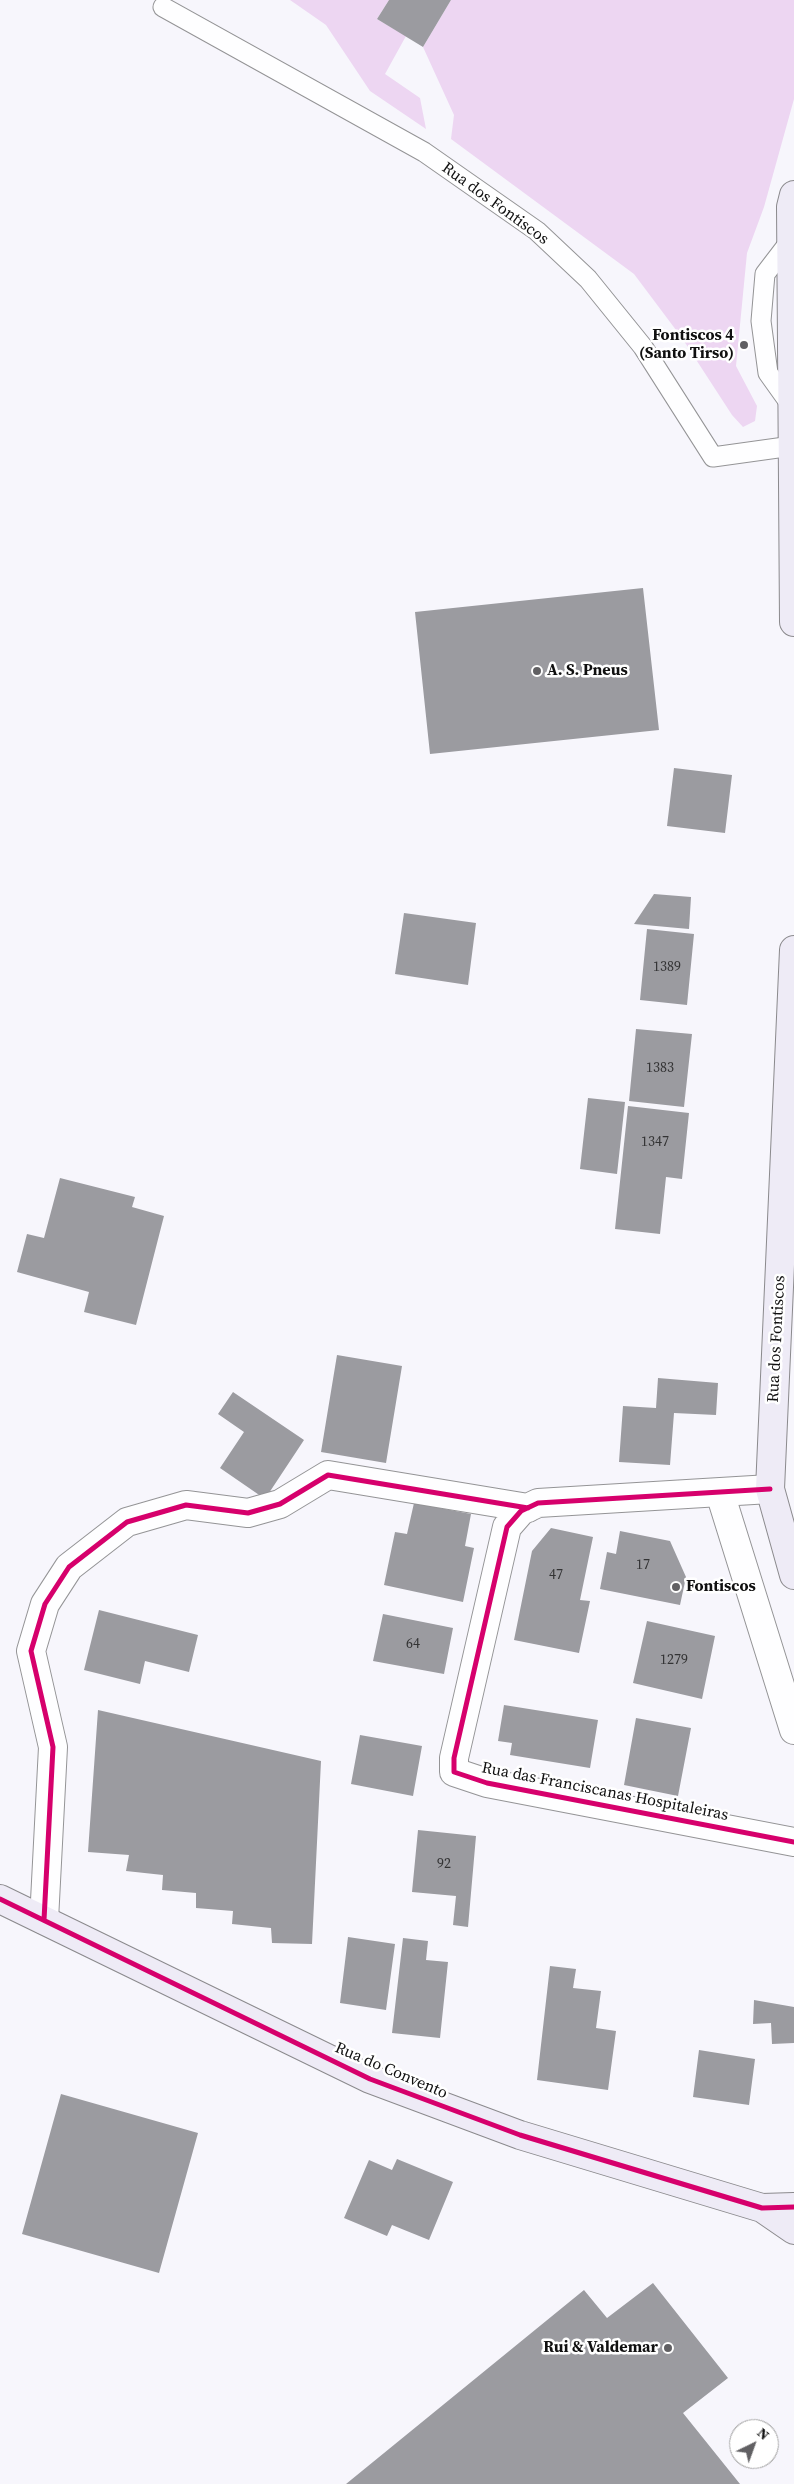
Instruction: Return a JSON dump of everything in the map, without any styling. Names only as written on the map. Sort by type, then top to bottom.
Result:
[{"type":"street","points":[[794,195],[791,206],[794,622]]},
{"type":"street","name":"Rua dos Fontiscos","points":[[794,950],[770,1489],[794,1576]]},
{"type":"street","points":[[44,1920],[53,1747],[31,1651],[44,1604],[69,1567],[127,1522],[186,1505],[248,1513],[280,1504],[328,1476],[528,1508]]},
{"type":"street","name":"Rua das Franciscanas Hospitaleiras","points":[[770,1489],[538,1503],[520,1511],[507,1527],[454,1758],[454,1772],[487,1783],[794,1842]]},
{"type":"street","points":[[720,1493],[794,1730]]},
{"type":"street","name":"Rua do Convento","points":[[0,1899],[370,2079],[520,2136],[762,2208],[794,2230]]},
{"type":"street","name":"Rua do Convento","points":[[762,2208],[794,2207]]},
{"type":"lane","name":"Rua dos Fontiscos","points":[[163,7],[424,152],[537,231],[588,279],[643,347],[713,457],[792,446]]},
{"type":"shaded area","points":[[290,0],[389,0],[377,19],[406,36],[385,74],[420,98],[426,129],[370,91],[326,25]]},
{"type":"shaded area","points":[[451,0],[794,0],[794,99],[764,207],[747,253],[736,366],[757,406],[755,421],[743,427],[732,415],[682,338],[634,274],[451,139],[454,115],[423,47]]},
{"type":"building","points":[[389,0],[451,0],[423,47],[377,19]]},
{"type":"building","name":"A. S. Pneus","points":[[643,588],[659,730],[430,754],[415,612]]},
{"type":"building","points":[[674,768],[732,775],[725,833],[667,826]]},
{"type":"building","points":[[654,894],[691,897],[689,929],[634,924]]},
{"type":"building","points":[[404,913],[476,923],[468,985],[395,974]]},
{"type":"building","points":[[647,929],[694,934],[687,1005],[640,1000]]},
{"type":"building","points":[[636,1029],[692,1034],[684,1107],[629,1101]]},
{"type":"building","points":[[588,1098],[625,1102],[617,1174],[580,1169]]},
{"type":"building","points":[[628,1106],[689,1113],[682,1179],[666,1177],[660,1234],[615,1229]]},
{"type":"building","points":[[60,1178],[135,1197],[132,1207],[164,1216],[136,1325],[84,1312],[89,1292],[17,1272],[27,1234],[44,1238]]},
{"type":"building","points":[[337,1355],[402,1366],[386,1463],[321,1452]]},
{"type":"building","points":[[658,1378],[718,1383],[716,1415],[674,1413],[670,1465],[619,1462],[623,1406],[656,1408]]},
{"type":"building","points":[[233,1392],[304,1440],[265,1499],[220,1468],[244,1432],[218,1414]]},
{"type":"building","points":[[414,1503],[471,1514],[465,1546],[474,1548],[463,1602],[384,1585],[395,1532],[407,1534]]},
{"type":"building","points":[[551,1528],[593,1537],[580,1600],[590,1601],[579,1653],[514,1640],[532,1551]]},
{"type":"building","points":[[620,1531],[670,1541],[686,1577],[680,1605],[600,1589],[607,1552],[616,1554]]},
{"type":"building","points":[[99,1610],[198,1635],[189,1672],[145,1661],[140,1684],[84,1670]]},
{"type":"building","points":[[383,1614],[453,1628],[444,1674],[373,1661]]},
{"type":"building","points":[[647,1621],[715,1636],[702,1699],[633,1683]]},
{"type":"building","points":[[504,1705],[598,1720],[590,1768],[510,1755],[512,1743],[498,1741]]},
{"type":"building","points":[[98,1710],[321,1761],[312,1944],[272,1943],[271,1928],[232,1924],[233,1911],[196,1908],[196,1893],[162,1890],[163,1875],[126,1871],[129,1855],[88,1852]]},
{"type":"building","points":[[636,1718],[691,1728],[678,1796],[624,1785]]},
{"type":"building","points":[[360,1735],[422,1746],[413,1796],[351,1784]]},
{"type":"building","points":[[418,1830],[476,1836],[468,1927],[453,1925],[456,1896],[412,1892]]},
{"type":"building","points":[[348,1937],[395,1944],[386,2010],[340,2003]]},
{"type":"building","points":[[403,1938],[428,1941],[426,1960],[448,1962],[440,2038],[392,2033]]},
{"type":"building","points":[[550,1966],[576,1969],[573,1988],[601,1991],[596,2028],[616,2031],[608,2090],[537,2080]]},
{"type":"building","points":[[754,2000],[794,2007],[794,2043],[772,2044],[771,2023],[753,2024]]},
{"type":"building","points":[[699,2050],[755,2059],[749,2105],[693,2097]]},
{"type":"building","points":[[61,2094],[198,2133],[159,2273],[22,2234]]},
{"type":"building","points":[[397,2159],[453,2182],[429,2240],[392,2225],[387,2236],[344,2218],[369,2160],[392,2170]]},
{"type":"building","points":[[653,2283],[728,2378],[683,2413],[740,2484],[346,2484],[584,2290],[607,2318]]},
{"type":"cycle path","points":[[44,1920],[53,1747],[31,1651],[45,1604],[69,1567],[127,1522],[186,1505],[248,1513],[280,1504],[328,1475],[528,1508]]},
{"type":"cycle path","points":[[770,1489],[538,1503],[521,1511],[507,1527],[454,1758],[454,1772],[487,1783],[794,1842]]},
{"type":"cycle path","points":[[0,1899],[370,2079],[520,2135],[762,2208],[794,2207]]},
{"type":"place","name":"Fontiscos 4 (Santo Tirso)","points":[[744,345]]},
{"type":"place","name":"A. S. Pneus","points":[[537,671]]},
{"type":"place","name":"Fontiscos","points":[[676,1587]]},
{"type":"place","name":"Rui & Valdemar","points":[[668,2348]]}]
